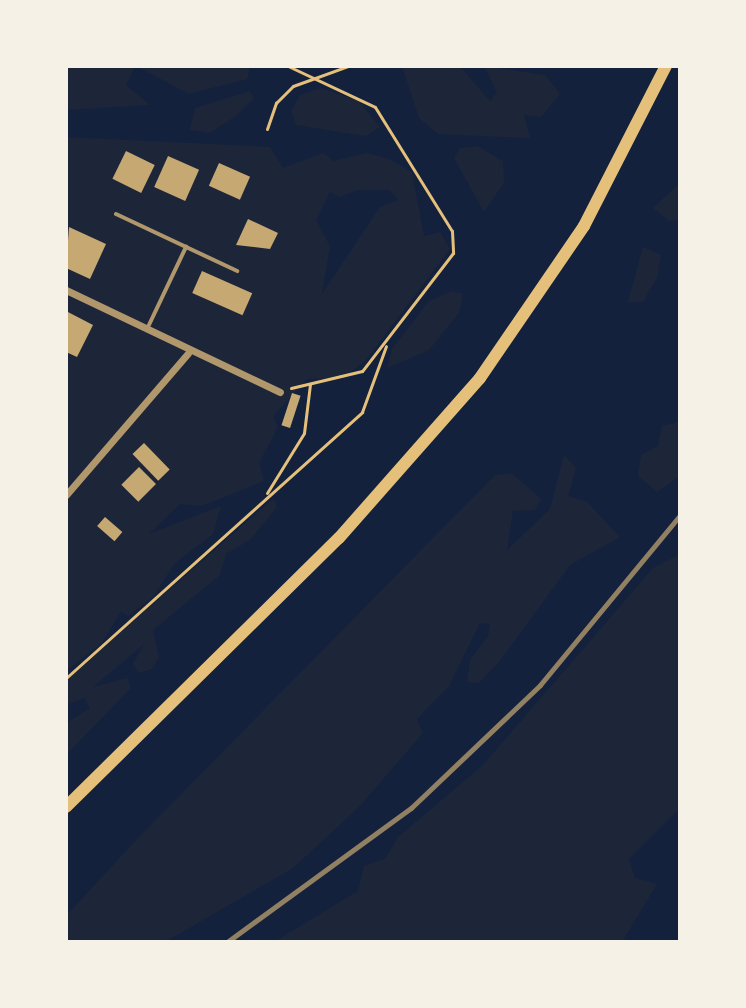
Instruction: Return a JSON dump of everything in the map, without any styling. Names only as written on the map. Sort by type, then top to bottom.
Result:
[{"type":"highway","points":[[66,807],[339,538],[480,378],[584,226],[666,66]]},
{"type":"street","points":[[66,290],[147,329],[188,353],[280,392]]},
{"type":"street","points":[[66,495],[188,353]]},
{"type":"lane","points":[[116,214],[237,271]]},
{"type":"lane","points":[[147,329],[186,247]]},
{"type":"path","points":[[280,392],[362,371],[447,269],[452,231],[375,107],[314,75],[288,66]]},
{"type":"path","points":[[267,129],[276,103],[314,75],[348,66]]},
{"type":"path","points":[[66,678],[362,412],[387,343]]},
{"type":"path","points":[[265,496],[304,433],[310,384]]},
{"type":"shaded area","points":[[66,66],[135,66],[126,85],[150,105],[66,110]]},
{"type":"shaded area","points":[[136,66],[250,67],[247,79],[189,94]]},
{"type":"shaded area","points":[[402,66],[460,66],[490,101],[497,92],[484,66],[545,75],[560,94],[541,117],[524,115],[530,138],[438,134],[419,118]]},
{"type":"shaded area","points":[[321,88],[359,101],[380,127],[366,136],[296,125],[291,111],[300,95]]},
{"type":"shaded area","points":[[250,91],[254,98],[236,116],[210,133],[190,130],[195,108]]},
{"type":"shaded area","points":[[66,137],[270,147],[283,168],[323,153],[334,161],[367,153],[389,159],[412,172],[424,236],[440,232],[450,249],[366,360],[343,378],[307,379],[273,416],[278,427],[259,463],[264,481],[202,506],[180,504],[149,534],[221,506],[213,534],[175,563],[153,597],[128,616],[121,611],[102,643],[66,671]],"holes":[[[357,190],[390,190],[398,200],[380,207],[322,294],[330,246],[316,220],[330,192],[340,197]]]},
{"type":"shaded area","points":[[477,146],[503,161],[504,183],[484,212],[454,158],[460,148]]},
{"type":"shaded area","points":[[680,183],[680,220],[669,221],[653,208]]},
{"type":"shaded area","points":[[643,247],[661,255],[657,278],[643,302],[628,302]]},
{"type":"shaded area","points":[[451,291],[463,294],[459,313],[429,350],[387,368],[392,349],[429,301]]},
{"type":"shaded area","points":[[680,422],[680,476],[657,492],[638,476],[641,455],[658,446],[662,426]]},
{"type":"shaded area","points":[[564,455],[576,468],[568,496],[587,502],[620,537],[570,565],[499,662],[479,683],[467,682],[470,660],[488,636],[490,624],[480,623],[449,686],[417,719],[423,733],[359,807],[293,868],[165,942],[66,942],[66,916],[138,838],[495,475],[511,473],[541,499],[535,510],[513,511],[507,550],[550,509]]},
{"type":"shaded area","points":[[274,498],[277,507],[251,539],[226,554],[220,575],[153,630],[159,657],[152,669],[139,673],[133,664],[144,644],[93,687],[127,678],[131,688],[66,755],[66,723],[90,708],[84,698],[66,705],[66,680]]},
{"type":"shaded area","points":[[680,554],[680,808],[629,859],[635,878],[657,884],[622,942],[274,942],[358,891],[364,866],[385,859],[398,837],[482,766],[653,568]]},
{"type":"building","points":[[126,151],[155,165],[141,193],[112,179]]},
{"type":"building","points":[[168,156],[199,170],[185,201],[154,187]]},
{"type":"building","points":[[219,163],[250,177],[240,200],[209,186]]},
{"type":"building","points":[[248,219],[278,233],[270,249],[236,245]]},
{"type":"building","points":[[69,227],[106,244],[90,279],[66,268]]},
{"type":"building","points":[[202,271],[252,293],[242,315],[192,293]]},
{"type":"building","points":[[66,311],[93,325],[77,357],[66,352]]},
{"type":"building","points":[[292,393],[301,396],[290,428],[281,425]]},
{"type":"building","points":[[144,443],[170,470],[158,481],[132,454]]},
{"type":"building","points":[[139,467],[156,484],[138,502],[121,485]]},
{"type":"building","points":[[105,517],[122,532],[114,541],[97,526]]},
{"type":"railway","points":[[227,942],[411,808],[540,685],[680,515]]}]
